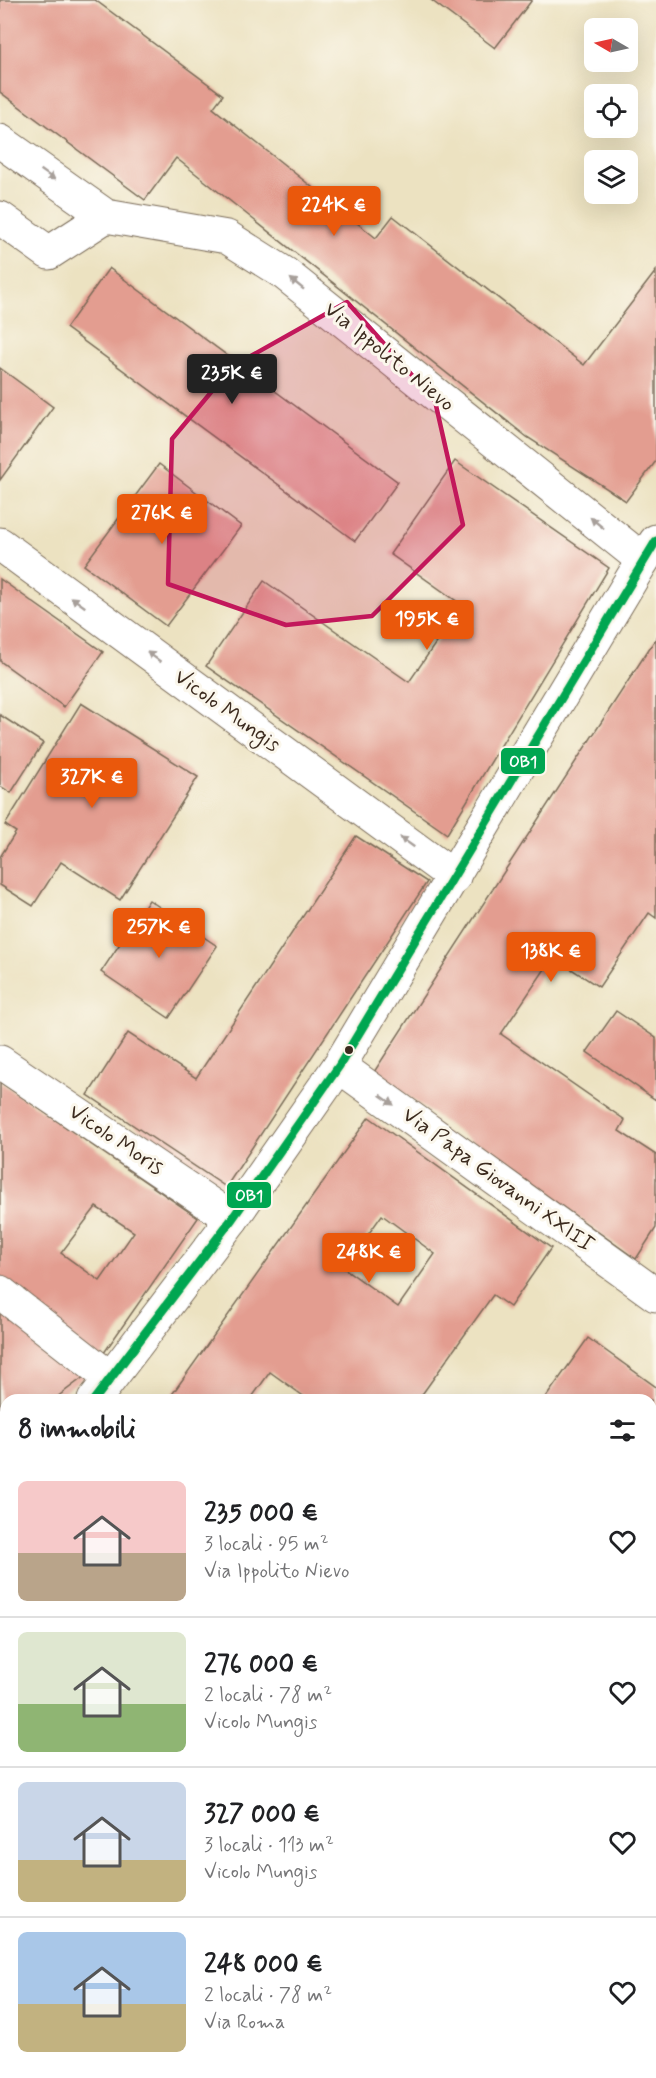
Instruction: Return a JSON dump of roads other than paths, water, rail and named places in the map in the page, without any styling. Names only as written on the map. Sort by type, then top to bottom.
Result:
[{"type":"street","name":"Via Ippolito Nievo","points":[[0,141],[106,216],[227,237],[284,273],[649,550]]},
{"type":"street","points":[[0,218],[49,253],[106,216]]},
{"type":"street","name":"Vicolo Mungis","points":[[0,544],[454,877]]},
{"type":"street","points":[[0,1292],[102,1389],[232,1219],[339,1066],[649,550]]},
{"type":"street","name":"Vicolo Moris","points":[[0,1062],[232,1219]]},
{"type":"street","name":"Via Papa Giovanni XXIII","points":[[339,1066],[656,1295]]}]
